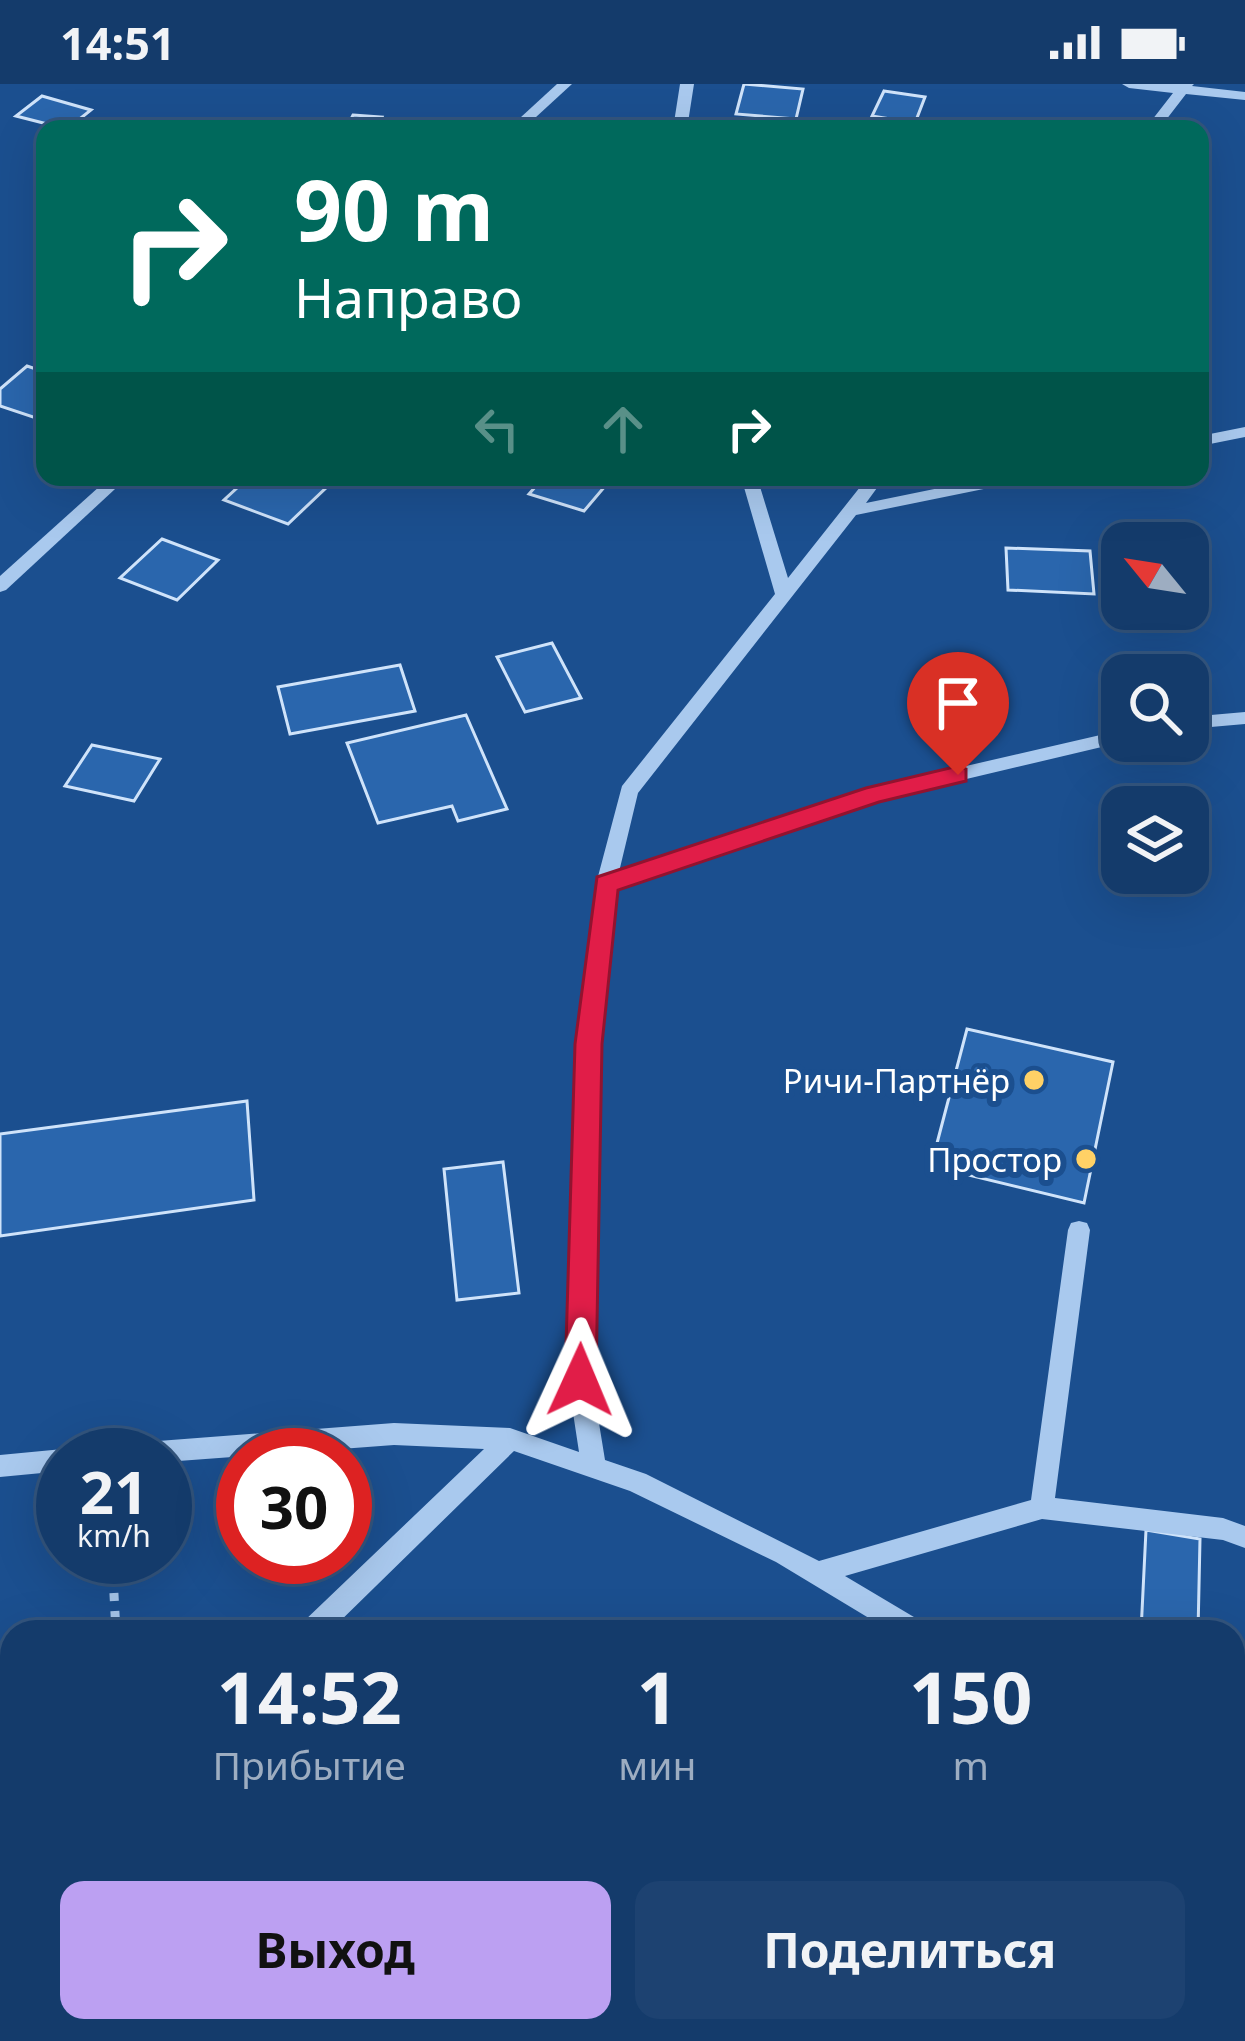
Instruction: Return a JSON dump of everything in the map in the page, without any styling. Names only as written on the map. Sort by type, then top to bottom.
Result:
[{"type":"street","points":[[525,120],[565,84]]},
{"type":"street","points":[[681,120],[687,84]]},
{"type":"street","points":[[1130,84],[1245,96]]},
{"type":"street","points":[[1159,120],[1185,87]]},
{"type":"street","points":[[1209,439],[1245,432]]},
{"type":"street","points":[[0,586],[110,486]]},
{"type":"street","points":[[752,486],[784,595]]},
{"type":"street","points":[[594,1468],[580,1380],[588,1044],[606,884],[628,790],[870,486]]},
{"type":"street","points":[[850,511],[974,486]]},
{"type":"street","points":[[1209,721],[1245,718]]},
{"type":"street","points":[[606,884],[875,794],[1101,741]]},
{"type":"street","points":[[1042,1508],[1079,1230]]},
{"type":"street","points":[[192,1449],[394,1434],[510,1439],[637,1482],[818,1573],[895,1620]]},
{"type":"street","points":[[322,1620],[510,1439]]},
{"type":"street","points":[[0,1466],[36,1463]]},
{"type":"street","points":[[818,1573],[1042,1508],[1222,1529],[1245,1537]]},
{"type":"path","points":[[113,1584],[115,1620]]},
{"type":"building","points":[[744,84],[803,89],[796,119],[736,114]]},
{"type":"building","points":[[884,91],[925,97],[916,120],[872,116]]},
{"type":"building","points":[[42,96],[91,110],[78,120],[36,121],[16,116]]},
{"type":"building","points":[[353,115],[382,117],[381,120],[350,120]]},
{"type":"building","points":[[27,366],[36,369],[36,418],[0,406],[0,389]]},
{"type":"building","points":[[239,486],[328,486],[288,524],[224,500]]},
{"type":"building","points":[[536,486],[605,486],[584,511],[529,494]]},
{"type":"building","points":[[162,539],[218,560],[177,600],[120,578]]},
{"type":"building","points":[[1006,548],[1090,551],[1094,594],[1008,590]]},
{"type":"building","points":[[552,643],[581,698],[525,712],[497,657]]},
{"type":"building","points":[[400,665],[415,711],[290,734],[278,687]]},
{"type":"building","points":[[466,715],[507,809],[458,821],[452,806],[378,823],[347,743]]},
{"type":"building","points":[[92,745],[160,759],[134,801],[65,786]]},
{"type":"building","points":[[967,1029],[1113,1062],[1084,1203],[931,1166]]},
{"type":"building","points":[[247,1101],[254,1200],[0,1236],[0,1134]]},
{"type":"building","points":[[503,1162],[519,1293],[457,1300],[444,1169]]},
{"type":"building","points":[[1146,1530],[1200,1539],[1198,1620],[1142,1620]]},
{"type":"place","name":"Ричи-Партнёр","points":[[1034,1080]]},
{"type":"place","name":"Простор","points":[[1086,1159]]},
{"type":"route","points":[[580,1380],[588,1044],[606,884],[875,794],[958,775]]}]
